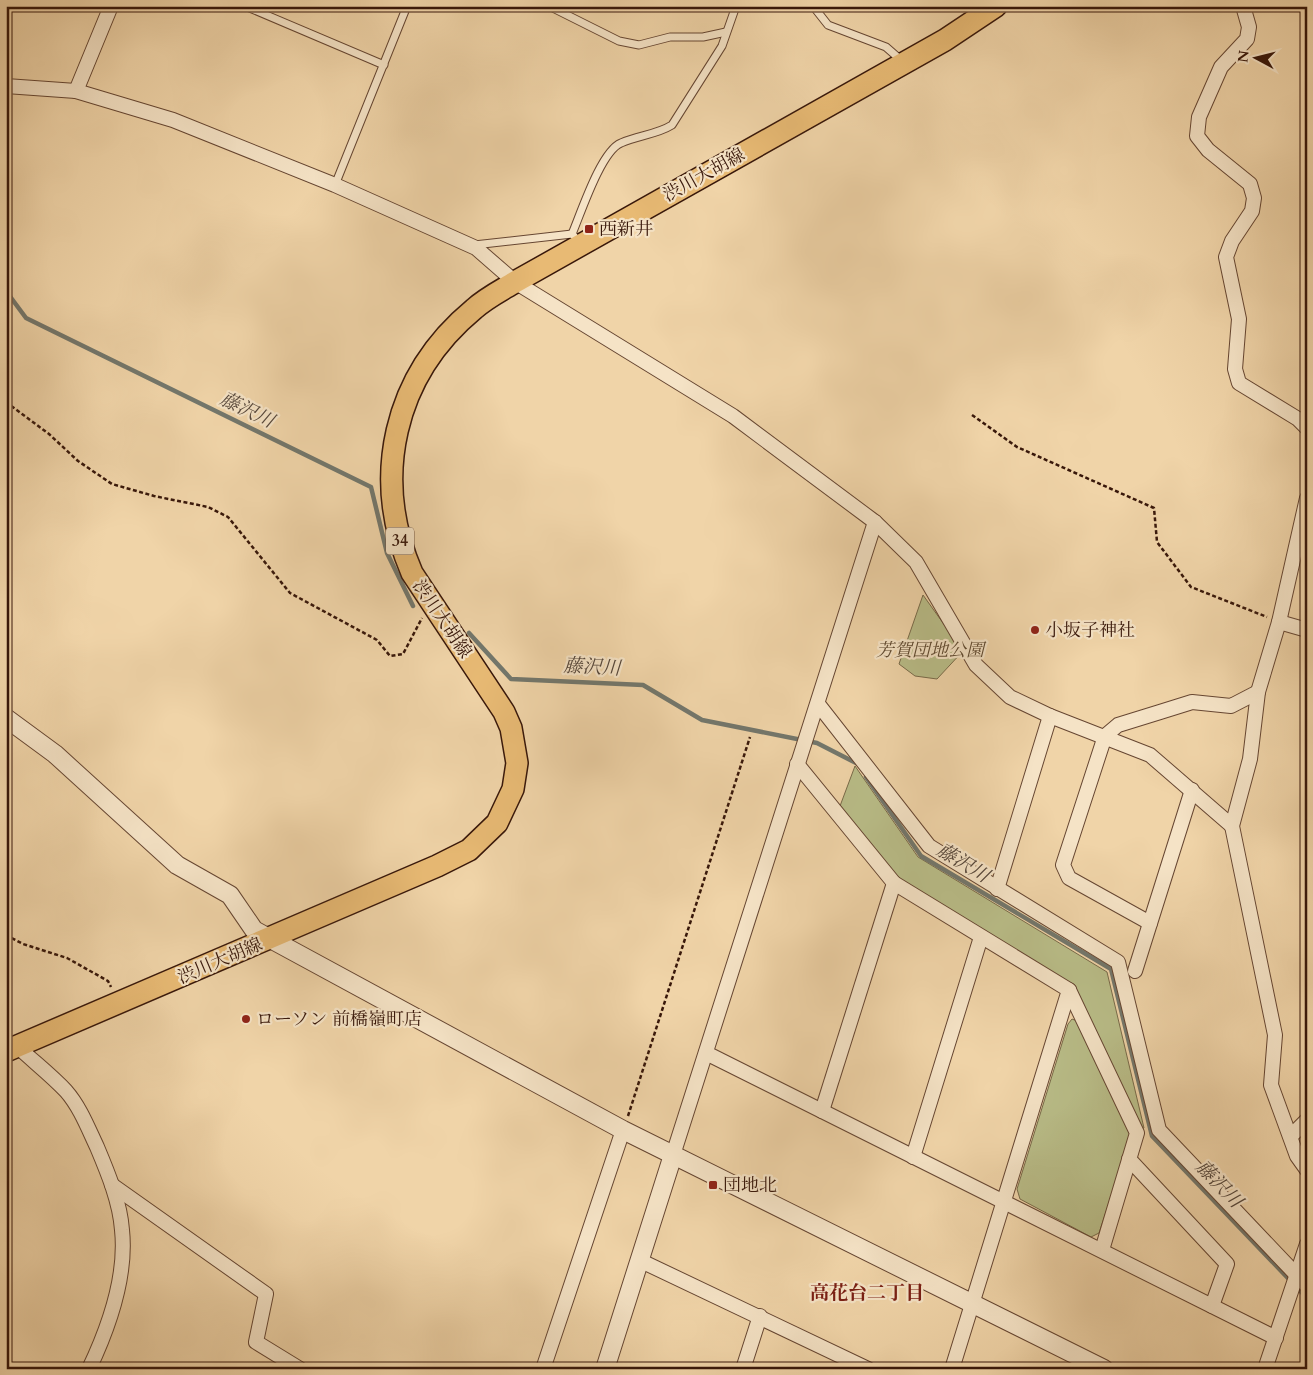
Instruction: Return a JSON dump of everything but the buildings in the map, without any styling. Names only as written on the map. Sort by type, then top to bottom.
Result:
[{"type":"main road","name":"渋川大胡線","points":[[12,1049],[272,938],[468,850],[497,822],[513,788],[517,763],[511,728],[490,690],[430,603],[412,573],[403,553],[394,517],[390,473],[397,428],[412,385],[434,350],[475,308],[576,239],[904,63],[945,40],[996,6]]},
{"type":"street","points":[[76,91],[111,6]]},
{"type":"street","points":[[1243,6],[1249,26],[1247,39],[1222,67],[1198,117],[1197,136],[1208,150],[1250,184],[1254,198],[1252,211],[1232,241],[1226,257],[1239,319],[1235,369],[1240,383],[1298,418],[1307,428]]},
{"type":"street","points":[[6,86],[76,91],[173,120],[335,184],[472,246],[515,282],[733,416],[875,522],[916,562],[976,664],[1010,697],[1050,716],[1150,755],[1232,826]]},
{"type":"street","points":[[1307,498],[1279,622],[1258,692],[1250,759],[1232,826],[1275,1035],[1271,1085],[1297,1156],[1307,1170]]},
{"type":"street","points":[[605,1369],[875,522]]},
{"type":"street","points":[[1279,622],[1307,630]]},
{"type":"street","points":[[1150,923],[1069,878],[1063,865],[1105,736],[1118,725],[1192,702],[1231,706],[1258,692]]},
{"type":"street","points":[[818,704],[929,846],[1118,962],[1160,1130],[1307,1286]]},
{"type":"street","points":[[997,889],[1050,716]]},
{"type":"street","points":[[6,718],[55,754],[177,866],[230,895],[254,930],[272,938],[623,1130],[1104,1369]]},
{"type":"street","points":[[798,764],[894,883],[1069,990],[1137,1133],[1102,1250]]},
{"type":"street","points":[[1135,971],[1192,790]]},
{"type":"street","points":[[822,1111],[894,883]]},
{"type":"street","points":[[913,1157],[981,937]]},
{"type":"street","points":[[952,1369],[1069,990]]},
{"type":"street","points":[[12,1049],[66,1092],[75,1104],[83,1117],[112,1185],[122,1230],[122,1253],[115,1305],[100,1346],[89,1369]]},
{"type":"street","points":[[706,1053],[1276,1338]]},
{"type":"street","points":[[1290,1136],[1307,1120]]},
{"type":"street","points":[[543,1369],[623,1130]]},
{"type":"street","points":[[1129,1160],[1228,1264],[1212,1306]]},
{"type":"street","points":[[112,1185],[266,1294],[256,1342],[300,1369]]},
{"type":"street","points":[[1265,1369],[1307,1244]]},
{"type":"street","points":[[640,1260],[760,1316],[848,1364],[868,1369]]},
{"type":"street","points":[[742,1369],[760,1316]]},
{"type":"lane","points":[[245,6],[384,65]]},
{"type":"lane","points":[[335,184],[407,6]]},
{"type":"lane","points":[[549,6],[619,40],[639,45],[670,37],[703,37],[726,32]]},
{"type":"lane","points":[[472,246],[576,239],[606,156],[620,143],[660,133],[672,125],[722,46],[736,6]]},
{"type":"lane","points":[[813,6],[828,25],[886,47],[904,63]]},
{"type":"path","points":[[6,402],[49,434],[78,461],[112,484],[154,496],[208,507],[228,517],[290,594],[377,640],[390,656],[403,654],[430,603]]},
{"type":"path","points":[[972,415],[1017,447],[1154,508],[1157,542],[1191,587],[1279,622]]},
{"type":"path","points":[[623,1130],[750,737]]},
{"type":"path","points":[[6,936],[23,944],[67,958],[108,981],[120,1004]]},
{"type":"green space","name":"芳賀団地公園","points":[[923,595],[963,651],[937,679],[915,676],[899,664]]},
{"type":"green space","points":[[855,766],[918,857],[1107,972],[1144,1128],[1141,1130],[1073,985],[899,878],[840,806]]},
{"type":"green space","points":[[1072,1019],[1077,1021],[1132,1133],[1099,1233],[1091,1237],[1020,1199],[1017,1189],[1068,1024]]},
{"type":"waterway","name":"藤沢川","points":[[6,291],[26,318],[371,487],[387,553],[413,606]]},
{"type":"waterway","name":"藤沢川","points":[[469,633],[511,679],[643,685],[702,720],[817,743],[858,764]]},
{"type":"waterway","name":"藤沢川","points":[[866,777],[921,856],[1111,969],[1152,1136],[1307,1298]]},
{"type":"place","name":"西新井","points":[[589,229]]},
{"type":"place","name":"小坂子神社","points":[[1035,630]]},
{"type":"place","name":"ローソン 前橋嶺町店","points":[[246,1019]]},
{"type":"place","name":"団地北","points":[[713,1185]]},
{"type":"district","name":"高花台二丁目","points":[[867,1293]]}]
